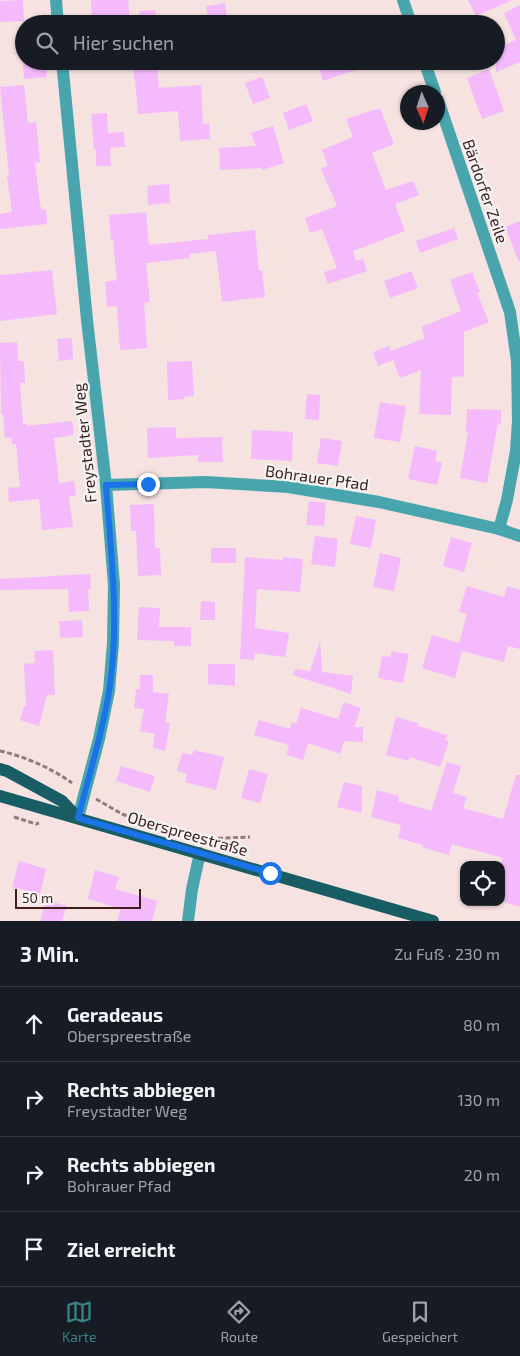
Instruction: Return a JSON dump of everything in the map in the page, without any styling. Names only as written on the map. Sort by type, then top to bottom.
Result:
[{"type":"main road","name":"Oberspreestraße","points":[[0,769],[62,801],[78,818]]},
{"type":"main road","name":"Oberspreestraße","points":[[0,796],[434,921]]},
{"type":"street","points":[[56,0],[57,15]]},
{"type":"street","points":[[403,0],[408,15]]},
{"type":"street","name":"Freystadter Weg","points":[[63,70],[87,320],[106,485],[114,585],[113,643],[109,691],[99,739],[78,818]]},
{"type":"street","points":[[427,70],[433,85]]},
{"type":"street","name":"Bärdorfer Zeile","points":[[445,121],[510,312],[513,328],[517,362],[518,421],[516,451],[507,500],[499,529]]},
{"type":"street","name":"Bohrauer Pfad","points":[[106,485],[206,482],[288,487],[379,502],[499,529],[520,536]]},
{"type":"street","points":[[188,921],[192,889],[200,853]]},
{"type":"path","points":[[0,751],[60,774],[85,792],[122,814],[131,817]]},
{"type":"path","points":[[194,839],[250,837]]},
{"type":"building","points":[[23,0],[24,15],[15,15],[15,21],[0,22],[0,1]]},
{"type":"building","points":[[91,0],[128,0],[129,15],[92,15]]},
{"type":"building","points":[[468,0],[512,0],[478,15],[476,15]]},
{"type":"building","points":[[225,3],[227,15],[208,15],[206,6]]},
{"type":"building","points":[[520,5],[520,62],[505,68],[505,44],[516,40],[504,13]]},
{"type":"building","points":[[155,10],[156,15],[139,15],[139,11]]},
{"type":"building","points":[[23,70],[47,70],[47,77],[24,79]]},
{"type":"building","points":[[133,70],[158,70],[159,88],[201,85],[203,124],[209,123],[210,139],[180,141],[178,111],[138,114]]},
{"type":"building","points":[[320,70],[356,70],[323,81]]},
{"type":"building","points":[[489,70],[504,111],[482,119],[467,78]]},
{"type":"building","points":[[262,77],[270,98],[253,104],[245,83]]},
{"type":"building","points":[[24,85],[28,123],[36,122],[40,162],[35,163],[41,210],[46,209],[47,224],[0,229],[0,214],[12,212],[7,176],[9,176],[0,87]]},
{"type":"building","points":[[306,104],[313,121],[289,130],[283,113]]},
{"type":"building","points":[[380,108],[394,144],[372,153],[386,190],[413,181],[419,195],[395,204],[405,231],[353,251],[356,261],[363,259],[367,271],[328,284],[324,272],[337,268],[322,229],[310,233],[305,218],[337,206],[321,169],[328,165],[322,150],[353,137],[346,119]]},
{"type":"building","points":[[107,113],[108,133],[124,132],[125,147],[110,148],[111,166],[96,166],[96,149],[94,149],[91,114]]},
{"type":"building","points":[[273,126],[284,163],[262,170],[262,168],[220,170],[219,148],[256,146],[251,133]]},
{"type":"building","points":[[169,184],[170,203],[148,205],[147,186]]},
{"type":"building","points":[[146,212],[149,245],[208,239],[208,235],[255,230],[259,271],[262,270],[265,297],[222,302],[216,251],[189,254],[190,258],[146,263],[150,302],[144,303],[147,348],[120,350],[117,306],[107,307],[105,282],[117,280],[109,215]]},
{"type":"building","points":[[520,221],[520,262],[519,262],[505,227]]},
{"type":"building","points":[[454,228],[458,239],[420,253],[416,241]]},
{"type":"building","points":[[52,270],[57,314],[0,321],[0,275]]},
{"type":"building","points":[[411,271],[418,288],[390,298],[384,281]]},
{"type":"building","points":[[472,272],[480,292],[477,293],[489,322],[464,332],[464,376],[452,377],[451,415],[419,414],[421,370],[400,378],[393,360],[378,366],[373,352],[389,346],[391,351],[425,338],[421,327],[461,311],[450,280]]},
{"type":"building","points":[[72,338],[73,359],[59,361],[57,339]]},
{"type":"building","points":[[17,342],[18,361],[24,361],[25,383],[20,383],[23,424],[26,423],[27,426],[72,421],[74,435],[54,438],[59,483],[74,481],[76,496],[69,496],[73,527],[42,530],[39,499],[9,502],[8,488],[20,487],[16,444],[12,444],[11,438],[5,438],[3,414],[1,414],[0,343]]},
{"type":"building","points":[[192,361],[194,396],[184,397],[185,399],[168,400],[167,362]]},
{"type":"building","points":[[307,394],[320,395],[319,420],[305,419]]},
{"type":"building","points":[[380,402],[406,406],[400,442],[374,438]]},
{"type":"building","points":[[467,409],[501,410],[501,424],[498,423],[487,483],[460,478],[468,432],[466,432]]},
{"type":"building","points":[[176,427],[176,438],[222,437],[223,462],[198,462],[198,455],[148,458],[147,428]]},
{"type":"building","points":[[252,430],[293,432],[292,461],[251,459]]},
{"type":"building","points":[[321,438],[342,441],[338,466],[317,463]]},
{"type":"building","points":[[415,446],[437,451],[435,461],[442,463],[437,485],[408,479]]},
{"type":"building","points":[[309,501],[326,503],[324,526],[306,525]]},
{"type":"building","points":[[154,504],[155,548],[160,548],[161,575],[138,576],[136,531],[131,531],[130,505]]},
{"type":"building","points":[[356,516],[376,520],[371,548],[350,544]]},
{"type":"building","points":[[315,536],[338,539],[335,567],[311,564]]},
{"type":"building","points":[[451,537],[472,543],[464,572],[443,566]]},
{"type":"building","points":[[211,548],[236,548],[236,563],[211,563]]},
{"type":"building","points":[[380,553],[401,558],[394,591],[373,587]]},
{"type":"building","points":[[245,557],[283,560],[283,557],[303,559],[300,592],[257,589],[255,628],[289,633],[285,657],[255,653],[254,660],[240,659]]},
{"type":"building","points":[[90,574],[91,589],[88,589],[89,611],[69,612],[68,589],[0,590],[0,579]]},
{"type":"building","points":[[467,586],[504,597],[507,586],[520,590],[520,649],[508,646],[504,662],[462,651],[455,678],[422,668],[432,635],[459,643],[467,614],[459,612]]},
{"type":"building","points":[[201,601],[215,602],[215,620],[200,620]]},
{"type":"building","points":[[139,607],[160,608],[159,627],[191,627],[191,646],[174,646],[174,641],[137,640]]},
{"type":"building","points":[[82,620],[83,637],[60,638],[59,621]]},
{"type":"building","points":[[320,641],[322,672],[353,676],[351,694],[293,675],[295,669],[310,671]]},
{"type":"building","points":[[53,650],[55,695],[47,695],[39,726],[20,720],[24,706],[26,706],[24,664],[35,663],[34,651]]},
{"type":"building","points":[[392,651],[409,654],[403,683],[378,678],[382,656],[390,657]]},
{"type":"building","points":[[208,664],[235,664],[235,686],[208,684]]},
{"type":"building","points":[[140,675],[153,675],[153,692],[169,694],[165,722],[170,723],[165,751],[153,748],[155,734],[140,731],[144,709],[134,708],[136,689],[140,690]]},
{"type":"building","points":[[344,702],[361,708],[354,727],[363,727],[363,742],[344,741],[340,754],[308,743],[303,760],[286,755],[289,745],[254,735],[259,720],[290,729],[292,722],[296,724],[301,708],[338,719]]},
{"type":"building","points":[[396,717],[418,723],[418,726],[447,735],[445,740],[449,741],[440,767],[410,757],[409,761],[386,755]]},
{"type":"building","points":[[194,750],[224,757],[216,790],[185,782],[187,774],[177,771],[182,753],[192,755]]},
{"type":"building","points":[[447,762],[461,766],[453,793],[467,797],[463,808],[503,819],[516,775],[520,775],[520,907],[505,902],[505,861],[502,861],[503,858],[452,844],[449,855],[422,847],[423,845],[398,838],[401,825],[371,817],[377,790],[399,796],[398,801],[431,811]]},
{"type":"building","points":[[121,766],[155,776],[150,792],[116,781]]},
{"type":"building","points":[[249,769],[268,774],[260,803],[241,798]]},
{"type":"building","points":[[344,782],[362,786],[362,813],[337,807]]},
{"type":"building","points":[[19,861],[46,869],[40,894],[12,887]]},
{"type":"building","points":[[95,870],[119,877],[115,889],[157,901],[152,921],[117,921],[121,909],[88,899]]},
{"type":"building","points":[[46,900],[67,906],[62,921],[40,921]]},
{"type":"route","points":[[148,484],[106,485],[114,585],[113,643],[109,691],[99,739],[78,818],[270,873]]}]
